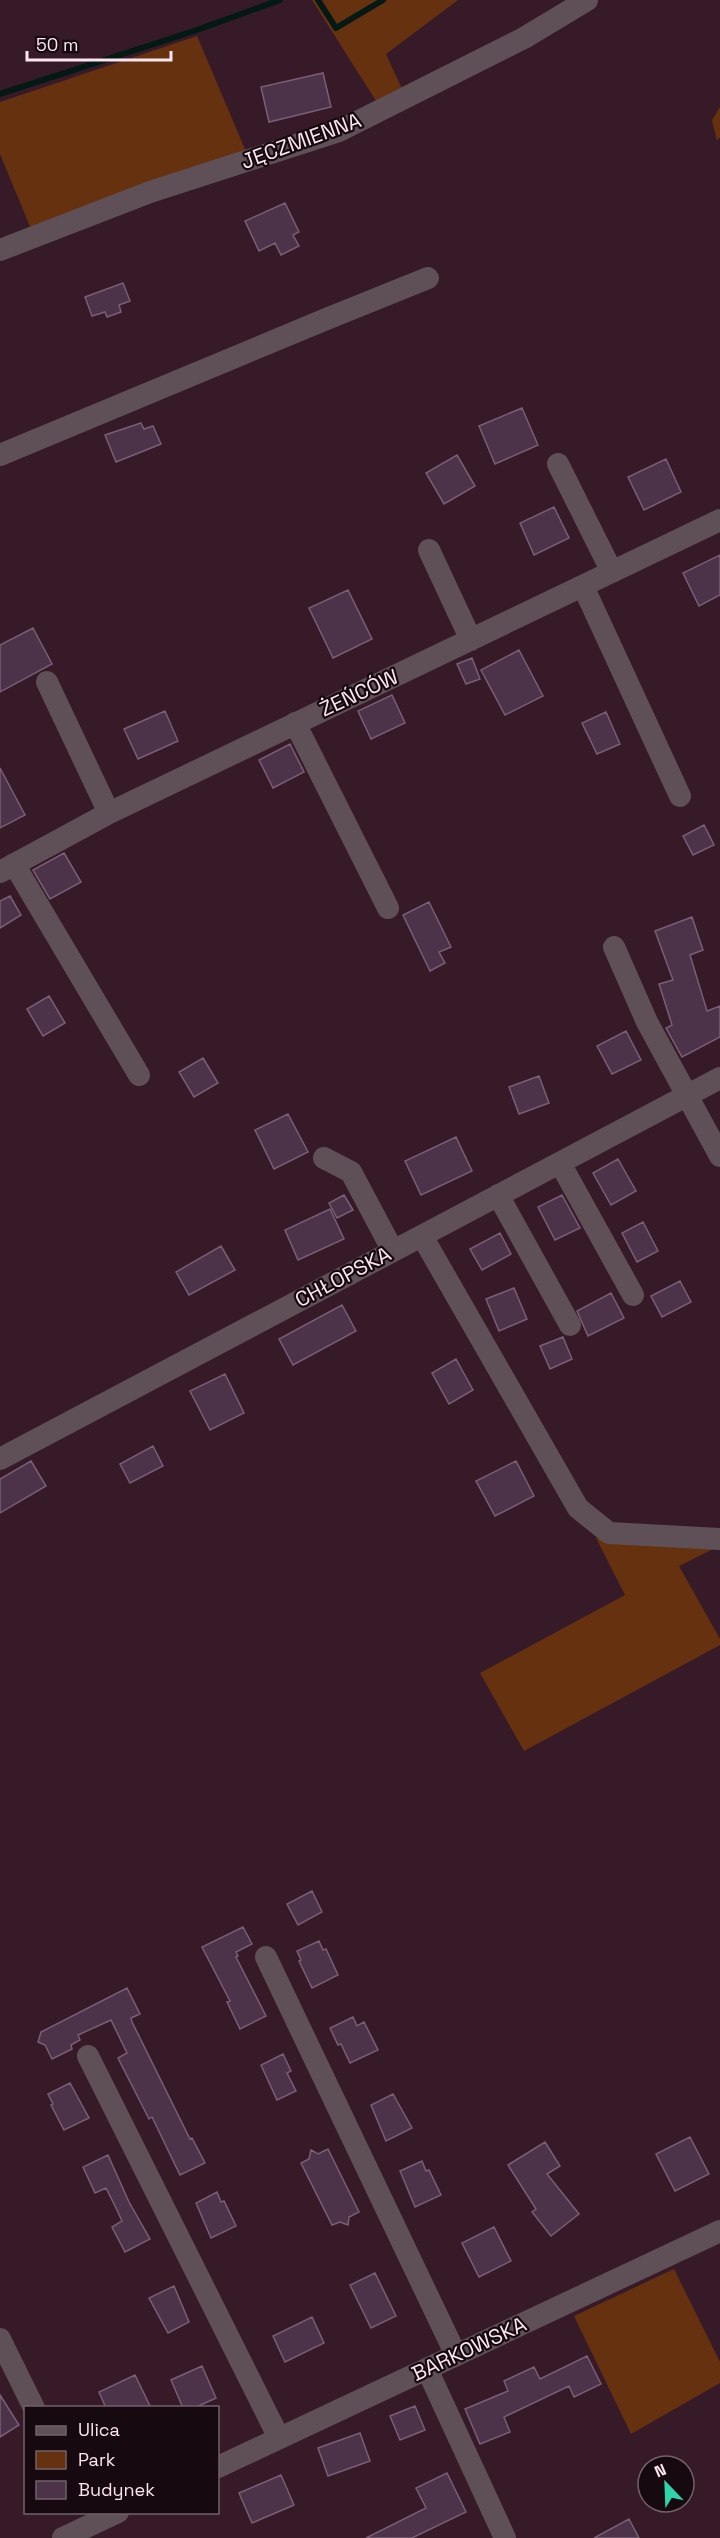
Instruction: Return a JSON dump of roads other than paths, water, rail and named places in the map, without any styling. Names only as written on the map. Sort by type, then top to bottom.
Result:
[{"type":"street","name":"JĘCZMIENNA","points":[[0,250],[150,192],[339,131],[524,38],[587,0]]},
{"type":"street","points":[[0,455],[428,278]]},
{"type":"street","points":[[558,464],[612,572]]},
{"type":"street","name":"ŻEŃCÓW","points":[[7,868],[109,813],[720,520]]},
{"type":"street","points":[[429,550],[471,640]]},
{"type":"street","points":[[583,586],[680,796]]},
{"type":"street","points":[[47,682],[109,813]]},
{"type":"street","points":[[295,723],[388,908]]},
{"type":"street","points":[[7,868],[139,1075]]},
{"type":"street","points":[[614,947],[647,1022],[720,1156]]},
{"type":"street","name":"CHŁOPSKA","points":[[0,1459],[720,1078]]},
{"type":"street","points":[[324,1158],[351,1172],[393,1251]]},
{"type":"street","points":[[560,1162],[633,1295]]},
{"type":"street","points":[[498,1195],[570,1325]]},
{"type":"street","points":[[422,1236],[578,1508],[609,1533],[720,1539]]},
{"type":"street","points":[[266,1957],[456,2355]]},
{"type":"street","points":[[88,2056],[279,2438]]},
{"type":"street","name":"BARKOWSKA","points":[[219,2467],[720,2230]]},
{"type":"street","points":[[0,2339],[33,2406]]},
{"type":"street","points":[[427,2369],[505,2538]]},
{"type":"street","points":[[63,2538],[88,2519],[109,2514]]},
{"type":"waterway","points":[[0,94],[194,31],[280,0]]},
{"type":"waterway","points":[[318,0],[336,28],[383,0]]}]
